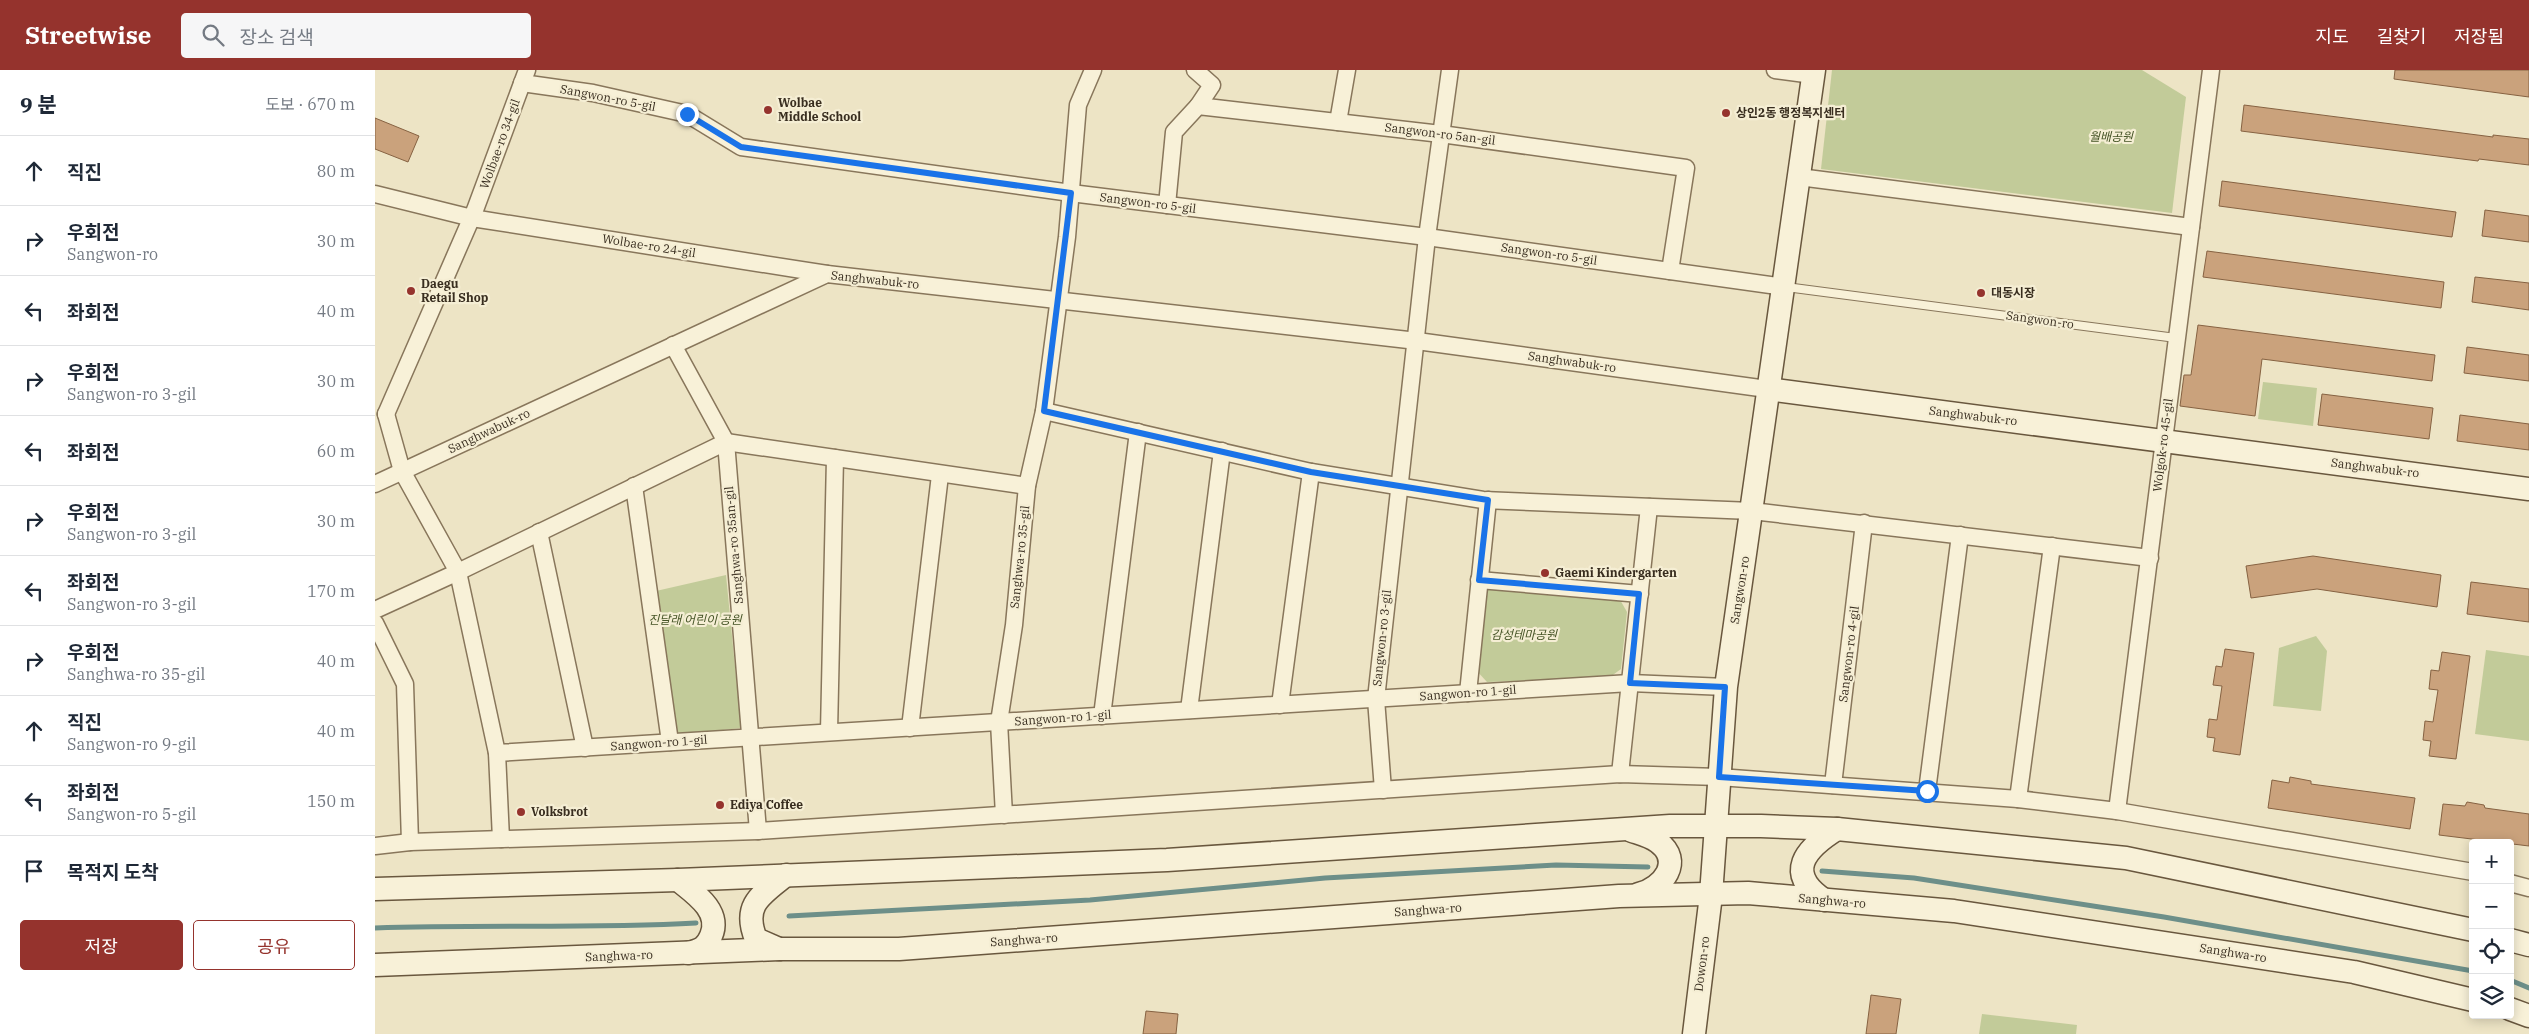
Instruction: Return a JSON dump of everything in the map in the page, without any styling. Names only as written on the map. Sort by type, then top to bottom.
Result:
[{"type":"main road","name":"Sangwon-ro","points":[[1711,895],[1714,826],[1725,687],[1753,511],[1767,389],[1784,287],[1814,73]]},
{"type":"main road","name":"Sanghwabuk-ro","points":[[1767,389],[2529,488]]},
{"type":"main road","points":[[375,889],[678,880],[1167,860],[1714,826],[1837,829],[2126,858],[2469,929]]},
{"type":"main road","points":[[1824,900],[1811,891],[1802,878],[1804,858],[1818,841],[1837,829]]},
{"type":"main road","points":[[1626,830],[1649,836],[1660,843],[1668,855],[1670,863],[1666,878],[1655,887],[1633,896]]},
{"type":"main road","points":[[779,950],[762,944],[756,939],[749,918],[755,903],[786,875]]},
{"type":"main road","points":[[678,880],[709,908],[715,923],[708,944],[701,949],[687,954]]},
{"type":"main road","name":"Sanghwa-ro","points":[[375,965],[779,950],[899,949],[1633,896],[1748,894],[1954,911],[2345,970],[2469,999]]},
{"type":"main road","name":"Dowon-ro","points":[[1694,1034],[1711,895]]},
{"type":"main road","points":[[2514,941],[2529,945]]},
{"type":"main road","points":[[2514,1010],[2529,1016]]},
{"type":"street","name":"Sanghwa-ro 35-gil","points":[[1004,815],[999,722],[1014,626],[1027,486],[1044,411],[1071,193],[1078,104],[1093,70]]},
{"type":"street","points":[[1167,205],[1174,132],[1198,106],[1212,85],[1195,70]]},
{"type":"street","points":[[1338,122],[1347,70]]},
{"type":"street","points":[[1398,486],[1417,341],[1427,237],[1450,70]]},
{"type":"street","points":[[1775,70],[1814,73]]},
{"type":"street","name":"Wolgok-ro 45-gil","points":[[2117,811],[2191,227],[2206,73]]},
{"type":"street","name":"Sangwon-ro 5-gil","points":[[525,76],[687,114],[741,147],[1071,193],[1427,237],[1784,287]]},
{"type":"street","name":"Wolbae-ro 34-gil","points":[[472,218],[525,76]]},
{"type":"street","name":"Sangwon-ro 5an-gil","points":[[1198,106],[1441,134],[1686,168],[1669,271]]},
{"type":"street","points":[[1799,177],[2191,227]]},
{"type":"street","name":"Wolbae-ro 24-gil","points":[[375,194],[472,218],[827,274]]},
{"type":"street","points":[[472,218],[380,413],[402,472],[458,572],[497,753],[501,839]]},
{"type":"street","name":"Sanghwabuk-ro","points":[[375,484],[827,274],[1417,341],[1767,389]]},
{"type":"street","points":[[673,345],[726,442]]},
{"type":"street","points":[[1044,411],[1311,472],[1488,500],[1753,511],[2150,558]]},
{"type":"street","points":[[1103,716],[1138,432]]},
{"type":"street","points":[[375,610],[458,572],[726,442],[940,475],[1027,486]]},
{"type":"street","name":"Sanghwa-ro 35an-gil","points":[[726,442],[758,831]]},
{"type":"street","points":[[1189,710],[1222,451]]},
{"type":"street","points":[[829,732],[835,458]]},
{"type":"street","points":[[1280,705],[1311,472]]},
{"type":"street","points":[[910,728],[940,475]]},
{"type":"street","points":[[635,486],[670,742]]},
{"type":"street","name":"Sangwon-ro 3-gil","points":[[1383,790],[1376,698],[1398,486]]},
{"type":"street","points":[[1468,693],[1488,500]]},
{"type":"street","points":[[1620,774],[1649,507]]},
{"type":"street","name":"Sangwon-ro 4-gil","points":[[1833,785],[1865,523]]},
{"type":"street","points":[[539,532],[585,748]]},
{"type":"street","points":[[1927,791],[1960,535]]},
{"type":"street","points":[[2018,799],[2051,546]]},
{"type":"street","points":[[1479,580],[1639,594]]},
{"type":"street","points":[[375,623],[405,684],[409,842]]},
{"type":"street","name":"Sangwon-ro 1-gil","points":[[497,753],[1630,683],[1725,687]]},
{"type":"street","points":[[375,846],[409,842],[758,831],[1620,774],[1719,777],[2018,799],[2117,811],[2469,871]]},
{"type":"street","points":[[2514,884],[2529,888]]},
{"type":"lane","name":"Sangwon-ro","points":[[1784,287],[2176,338]]},
{"type":"green space","name":"월배공원","points":[[1832,70],[2142,70],[2186,97],[2172,213],[1821,169]]},
{"type":"green space","points":[[2263,382],[2317,388],[2313,426],[2258,419]]},
{"type":"green space","name":"진달래 어린이 공원","points":[[726,575],[741,728],[676,735],[656,591]]},
{"type":"green space","name":"감성테마공원","points":[[1492,586],[1619,598],[1627,612],[1621,669],[1610,677],[1487,682],[1476,670],[1482,593]]},
{"type":"green space","points":[[2316,636],[2327,651],[2321,711],[2273,706],[2279,648]]},
{"type":"green space","points":[[2486,650],[2529,656],[2529,741],[2475,734]]},
{"type":"green space","points":[[1982,1014],[2077,1025],[2076,1034],[1979,1034]]},
{"type":"building","points":[[2395,70],[2529,70],[2529,97],[2394,79]]},
{"type":"building","points":[[2244,105],[2493,137],[2493,135],[2529,139],[2529,165],[2479,159],[2478,161],[2241,131]]},
{"type":"building","points":[[375,118],[419,136],[408,162],[375,149]]},
{"type":"building","points":[[2222,181],[2456,212],[2452,237],[2219,206]]},
{"type":"building","points":[[2485,210],[2529,216],[2529,242],[2482,236]]},
{"type":"building","points":[[2207,251],[2444,282],[2441,308],[2203,277]]},
{"type":"building","points":[[2475,277],[2529,283],[2529,310],[2472,302]]},
{"type":"building","points":[[2198,325],[2435,355],[2432,381],[2262,359],[2255,416],[2180,406],[2184,375],[2191,375]]},
{"type":"building","points":[[2467,347],[2529,355],[2529,381],[2464,373]]},
{"type":"building","points":[[2322,394],[2433,408],[2429,439],[2318,425]]},
{"type":"building","points":[[2460,415],[2529,424],[2529,450],[2457,441]]},
{"type":"building","points":[[2313,556],[2441,575],[2437,607],[2317,589],[2251,598],[2246,566]]},
{"type":"building","points":[[2471,582],[2529,589],[2529,622],[2467,614]]},
{"type":"building","points":[[2225,649],[2254,653],[2240,755],[2213,751],[2215,738],[2207,737],[2209,719],[2217,720],[2222,686],[2213,685],[2216,666],[2222,667]]},
{"type":"building","points":[[2442,652],[2470,656],[2456,759],[2429,756],[2431,741],[2423,740],[2425,721],[2433,722],[2438,690],[2429,689],[2431,670],[2439,671]]},
{"type":"building","points":[[2290,777],[2311,781],[2311,784],[2415,798],[2410,829],[2268,808],[2272,780],[2289,783]]},
{"type":"building","points":[[2467,802],[2484,805],[2485,808],[2529,814],[2529,846],[2514,844],[2514,839],[2472,839],[2439,835],[2443,804],[2465,806]]},
{"type":"building","points":[[1871,995],[1901,999],[1896,1034],[1866,1034]]},
{"type":"building","points":[[1146,1011],[1178,1014],[1176,1034],[1143,1034]]},
{"type":"waterway","points":[[789,916],[1090,900],[1325,878],[1556,865],[1648,867]]},
{"type":"waterway","points":[[1822,871],[1914,878],[2164,917],[2469,970]]},
{"type":"waterway","points":[[375,928],[616,926],[696,923]]},
{"type":"waterway","points":[[2514,982],[2529,988]]},
{"type":"place","name":"Wolbae Middle School","points":[[768,110]]},
{"type":"place","name":"상인2동 행정복지센터","points":[[1726,113]]},
{"type":"place","name":"Daegu Retail Shop","points":[[411,291]]},
{"type":"place","name":"대동시장","points":[[1981,293]]},
{"type":"place","name":"Gaemi Kindergarten","points":[[1545,573]]},
{"type":"place","name":"Ediya Coffee","points":[[720,805]]},
{"type":"place","name":"Volksbrot","points":[[521,812]]},
{"type":"route","points":[[687,114],[741,147],[1071,193],[1044,411],[1311,472],[1488,500],[1479,580],[1639,594],[1630,683],[1725,687],[1719,777],[1927,791]]}]
